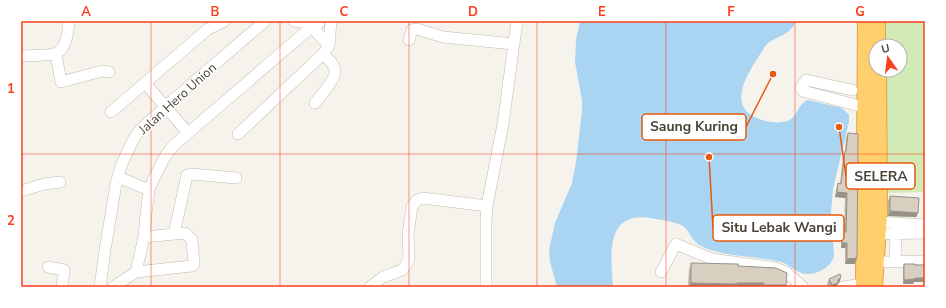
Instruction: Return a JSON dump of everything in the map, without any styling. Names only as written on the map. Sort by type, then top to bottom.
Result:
[{"type":"highway","points":[[866,21],[878,228],[876,262],[867,286]]},
{"type":"highway","points":[[877,21],[877,38]]},
{"type":"highway","points":[[867,286],[872,109],[879,95],[878,78]]},
{"type":"street","points":[[21,56],[56,54],[60,52],[65,45],[68,21]]},
{"type":"street","points":[[111,112],[208,29],[225,21]]},
{"type":"street","name":"Jalan Hero Union","points":[[100,287],[118,177],[123,160],[132,140],[139,131],[165,107],[265,21]]},
{"type":"street","points":[[296,21],[313,26],[334,67],[335,73],[315,103]]},
{"type":"street","points":[[136,272],[144,237],[149,190],[166,155],[173,146],[313,26],[330,21],[326,50],[238,134]]},
{"type":"street","points":[[486,287],[487,206],[502,124],[517,21]]},
{"type":"street","points":[[409,40],[412,30],[417,28],[443,37],[514,44]]},
{"type":"street","points":[[56,54],[61,82],[102,71],[109,72]]},
{"type":"street","points":[[852,90],[806,80],[801,88],[803,91],[872,109]]},
{"type":"street","points":[[145,83],[188,133]]},
{"type":"street","points":[[174,234],[187,175],[191,174],[236,178]]},
{"type":"street","points":[[118,177],[149,190]]},
{"type":"street","points":[[21,191],[44,184],[60,182]]},
{"type":"street","points":[[370,287],[383,277],[402,270],[406,265],[409,258],[408,234],[412,206],[417,200],[422,198],[487,206]]},
{"type":"street","points":[[878,228],[925,225]]},
{"type":"street","points":[[878,228],[896,234],[925,233]]},
{"type":"street","points":[[112,287],[136,272],[192,266],[194,264],[192,240],[185,233],[144,237]]},
{"type":"street","points":[[895,262],[896,234]]},
{"type":"street","points":[[660,272],[676,244],[712,260],[775,268],[786,272],[803,287]]},
{"type":"street","points":[[876,262],[925,261]]},
{"type":"street","points":[[48,267],[64,270],[62,287]]},
{"type":"street","points":[[843,287],[867,286]]},
{"type":"green space","points":[[885,21],[925,21],[925,192],[884,193],[887,78],[908,78],[908,38],[886,38]]},
{"type":"water","points":[[580,21],[796,21],[787,33],[774,39],[766,45],[744,83],[742,103],[747,112],[764,121],[772,122],[783,122],[791,119],[804,102],[808,100],[842,108],[849,115],[849,122],[833,189],[831,212],[834,256],[833,260],[828,266],[817,272],[809,274],[801,273],[781,262],[710,250],[698,244],[685,228],[679,224],[651,218],[636,218],[625,221],[618,229],[614,238],[611,262],[613,287],[557,287],[550,262],[549,250],[555,223],[572,183],[576,162],[582,112],[582,100],[575,62],[576,40]]},
{"type":"building","points":[[848,133],[858,134],[857,258],[847,259],[847,243],[842,243],[843,231],[846,232],[847,193],[837,192],[838,183],[841,184]]},
{"type":"building","points":[[890,196],[919,198],[918,213],[890,211]]},
{"type":"building","points":[[691,263],[738,264],[738,266],[776,268],[787,273],[786,285],[764,285],[764,283],[691,283]]},
{"type":"building","points":[[904,264],[925,265],[925,278],[904,280]]},
{"type":"building","points":[[840,274],[841,277],[838,280],[838,283],[832,285],[829,279]]},
{"type":"place","name":"Saung Kuring","points":[[773,74]]},
{"type":"place","name":"SELERA","points":[[839,127]]},
{"type":"place","name":"Situ Lebak Wangi","points":[[709,157]]}]
